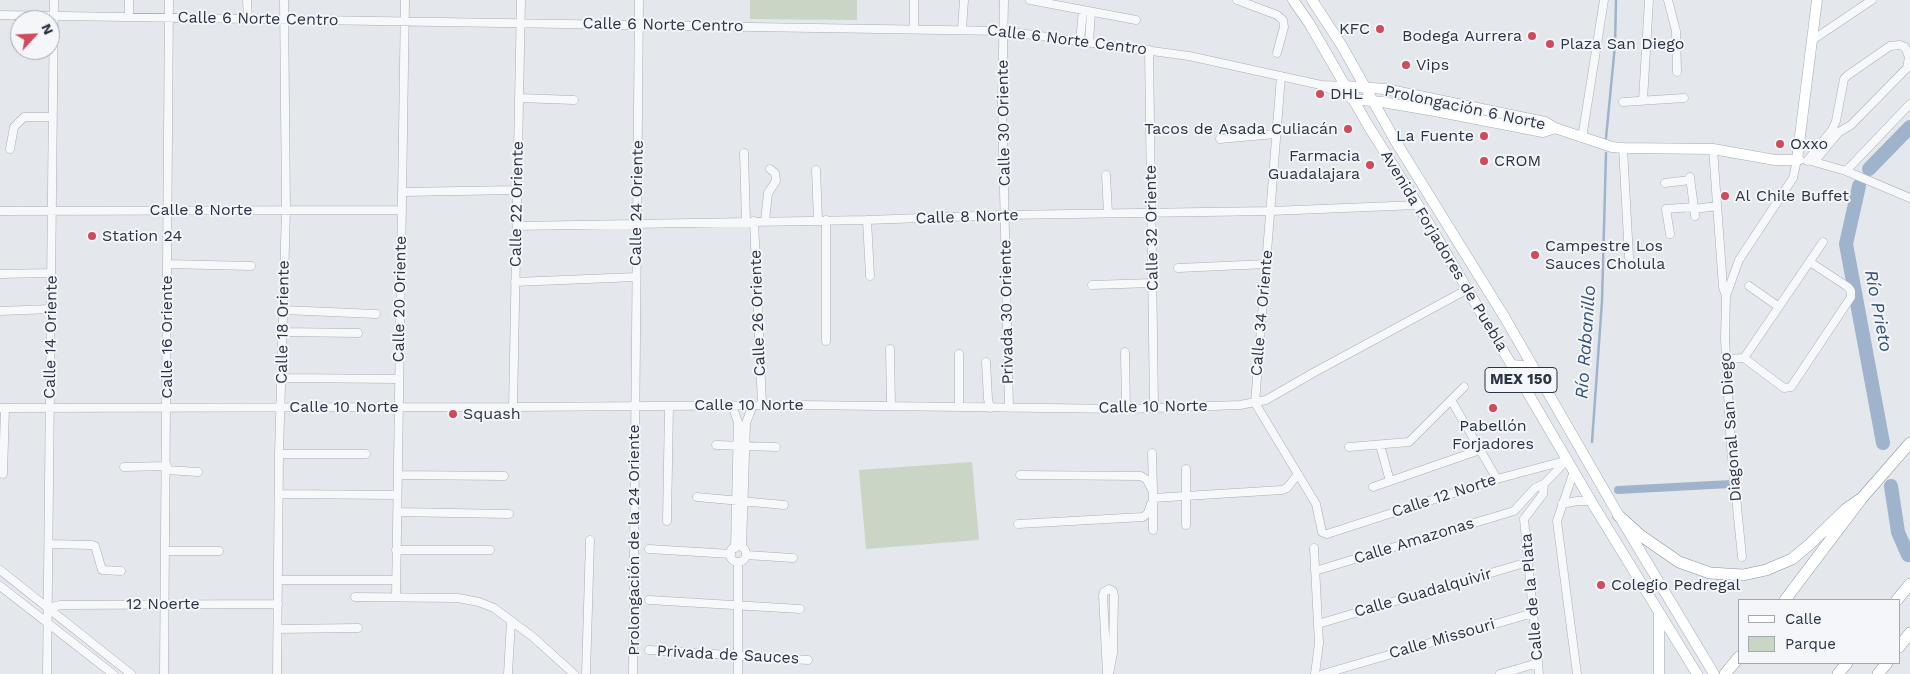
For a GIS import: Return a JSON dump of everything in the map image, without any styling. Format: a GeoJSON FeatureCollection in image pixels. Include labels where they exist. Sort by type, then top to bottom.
{"type":"FeatureCollection","features":[{"type":"Feature","properties":{"kind":"highway"},"geometry":{"type":"LineString","coordinates":[[1786,599],[1862,498],[1910,443]]}},
{"type":"Feature","properties":{"kind":"highway"},"geometry":{"type":"LineString","coordinates":[[1618,515],[1640,535],[1679,562],[1710,573],[1743,575],[1766,570],[1792,559],[1846,509],[1862,498]]}},
{"type":"Feature","properties":{"kind":"highway"},"geometry":{"type":"LineString","coordinates":[[1898,599],[1910,584]]}},
{"type":"Feature","properties":{"kind":"highway"},"geometry":{"type":"LineString","coordinates":[[1659,616],[1659,674]]}},
{"type":"Feature","properties":{"kind":"highway"},"geometry":{"type":"LineString","coordinates":[[1900,646],[1910,633]]}},
{"type":"Feature","properties":{"kind":"highway"},"geometry":{"type":"LineString","coordinates":[[1727,671],[1738,658]]}},
{"type":"Feature","properties":{"kind":"highway"},"geometry":{"type":"LineString","coordinates":[[1838,674],[1846,664]]}},
{"type":"Feature","properties":{"kind":"main road","name":"MEX 150"},"geometry":{"type":"LineString","coordinates":[[1292,0],[1309,24],[1345,86]]}},
{"type":"Feature","properties":{"kind":"main road","name":"MEX 150"},"geometry":{"type":"LineString","coordinates":[[1312,0],[1334,32],[1373,102]]}},
{"type":"Feature","properties":{"kind":"main road"},"geometry":{"type":"LineString","coordinates":[[1802,160],[1811,41],[1818,0]]}},
{"type":"Feature","properties":{"kind":"main road","name":"Prolongación 6 Norte"},"geometry":{"type":"LineString","coordinates":[[1345,86],[1421,96],[1545,122],[1555,128],[1582,138],[1623,148],[1713,149],[1775,160],[1802,160]]}},
{"type":"Feature","properties":{"kind":"main road","name":"Avenida Forjadores de Puebla"},"geometry":{"type":"LineString","coordinates":[[1345,86],[1468,289],[1659,616],[1697,674]]}},
{"type":"Feature","properties":{"kind":"main road","name":"Prolongación 6 Norte"},"geometry":{"type":"LineString","coordinates":[[1352,99],[1435,111],[1543,132],[1555,128]]}},
{"type":"Feature","properties":{"kind":"main road","name":"Avenida Forjadores de Puebla"},"geometry":{"type":"LineString","coordinates":[[1373,102],[1539,374],[1618,515],[1714,674]]}},
{"type":"Feature","properties":{"kind":"main road"},"geometry":{"type":"LineString","coordinates":[[1512,365],[1522,366],[1539,374]]}},
{"type":"Feature","properties":{"kind":"street"},"geometry":{"type":"LineString","coordinates":[[129,0],[129,17]]}},
{"type":"Feature","properties":{"kind":"street","name":"Calle 16 Oriente"},"geometry":{"type":"LineString","coordinates":[[164,674],[169,0]]}},
{"type":"Feature","properties":{"kind":"street"},"geometry":{"type":"LineString","coordinates":[[247,0],[248,19]]}},
{"type":"Feature","properties":{"kind":"street","name":"Calle 18 Oriente"},"geometry":{"type":"LineString","coordinates":[[277,674],[279,454],[286,210],[284,0]]}},
{"type":"Feature","properties":{"kind":"street","name":"Calle 20 Oriente"},"geometry":{"type":"LineString","coordinates":[[396,597],[405,0]]}},
{"type":"Feature","properties":{"kind":"street","name":"Calle 22 Oriente"},"geometry":{"type":"LineString","coordinates":[[513,408],[521,0]]}},
{"type":"Feature","properties":{"kind":"street","name":"Calle 24 Oriente"},"geometry":{"type":"LineString","coordinates":[[634,406],[639,0]]}},
{"type":"Feature","properties":{"kind":"street"},"geometry":{"type":"LineString","coordinates":[[914,0],[914,29]]}},
{"type":"Feature","properties":{"kind":"street"},"geometry":{"type":"LineString","coordinates":[[962,29],[964,0]]}},
{"type":"Feature","properties":{"kind":"street"},"geometry":{"type":"LineString","coordinates":[[1003,31],[1004,0]]}},
{"type":"Feature","properties":{"kind":"street"},"geometry":{"type":"LineString","coordinates":[[1030,0],[1136,20]]}},
{"type":"Feature","properties":{"kind":"street"},"geometry":{"type":"LineString","coordinates":[[1237,0],[1277,15],[1283,20],[1284,27],[1277,53]]}},
{"type":"Feature","properties":{"kind":"street"},"geometry":{"type":"LineString","coordinates":[[1582,138],[1604,0]]}},
{"type":"Feature","properties":{"kind":"street"},"geometry":{"type":"LineString","coordinates":[[1643,100],[1650,0]]}},
{"type":"Feature","properties":{"kind":"street"},"geometry":{"type":"LineString","coordinates":[[1668,0],[1676,31],[1677,72]]}},
{"type":"Feature","properties":{"kind":"street"},"geometry":{"type":"LineString","coordinates":[[1811,41],[1872,0]]}},
{"type":"Feature","properties":{"kind":"street"},"geometry":{"type":"LineString","coordinates":[[1084,42],[1087,11]]}},
{"type":"Feature","properties":{"kind":"street","name":"Calle 6 Norte Centro"},"geometry":{"type":"LineString","coordinates":[[60,16],[1003,31],[1189,56],[1321,85],[1345,86]]}},
{"type":"Feature","properties":{"kind":"street","name":"Calle 30 Oriente"},"geometry":{"type":"LineString","coordinates":[[1003,31],[1002,103],[1005,215]]}},
{"type":"Feature","properties":{"kind":"street"},"geometry":{"type":"LineString","coordinates":[[1802,160],[1832,130],[1836,121],[1844,79],[1890,46],[1900,45],[1905,48],[1909,57],[1907,68],[1851,125],[1839,132],[1815,161]]}},
{"type":"Feature","properties":{"kind":"street","name":"Calle 32 Oriente"},"geometry":{"type":"LineString","coordinates":[[1149,50],[1154,408]]}},
{"type":"Feature","properties":{"kind":"street","name":"Calle 14 Oriente"},"geometry":{"type":"LineString","coordinates":[[47,674],[54,60]]}},
{"type":"Feature","properties":{"kind":"street","name":"Calle 34 Oriente"},"geometry":{"type":"LineString","coordinates":[[1255,403],[1281,76]]}},
{"type":"Feature","properties":{"kind":"street","name":"Calle 6 Norte Centro"},"geometry":{"type":"LineString","coordinates":[[1321,85],[1352,99]]}},
{"type":"Feature","properties":{"kind":"street"},"geometry":{"type":"LineString","coordinates":[[520,98],[574,100]]}},
{"type":"Feature","properties":{"kind":"street"},"geometry":{"type":"LineString","coordinates":[[1623,102],[1684,98]]}},
{"type":"Feature","properties":{"kind":"street"},"geometry":{"type":"LineString","coordinates":[[1846,171],[1910,104]]}},
{"type":"Feature","properties":{"kind":"street"},"geometry":{"type":"LineString","coordinates":[[10,149],[14,127],[24,117],[53,117]]}},
{"type":"Feature","properties":{"kind":"street"},"geometry":{"type":"LineString","coordinates":[[1220,139],[1275,134]]}},
{"type":"Feature","properties":{"kind":"street"},"geometry":{"type":"LineString","coordinates":[[1623,148],[1629,257]]}},
{"type":"Feature","properties":{"kind":"street","name":"Diagonal San Diego"},"geometry":{"type":"LineString","coordinates":[[1713,149],[1723,287],[1726,296],[1725,339],[1731,447],[1742,557]]}},
{"type":"Feature","properties":{"kind":"street","name":"Calle 26 Oriente"},"geometry":{"type":"LineString","coordinates":[[744,153],[762,405]]}},
{"type":"Feature","properties":{"kind":"street"},"geometry":{"type":"LineString","coordinates":[[1802,160],[1815,161],[1846,171],[1910,198]]}},
{"type":"Feature","properties":{"kind":"street","name":"Diagonal San Diego"},"geometry":{"type":"LineString","coordinates":[[1726,296],[1740,260],[1793,178],[1802,160]]}},
{"type":"Feature","properties":{"kind":"street"},"geometry":{"type":"LineString","coordinates":[[765,221],[768,193],[776,181],[775,173],[770,169]]}},
{"type":"Feature","properties":{"kind":"street"},"geometry":{"type":"LineString","coordinates":[[816,170],[822,220],[826,341]]}},
{"type":"Feature","properties":{"kind":"street"},"geometry":{"type":"LineString","coordinates":[[1106,175],[1108,214]]}},
{"type":"Feature","properties":{"kind":"street"},"geometry":{"type":"LineString","coordinates":[[1665,183],[1690,179],[1695,211]]}},
{"type":"Feature","properties":{"kind":"street"},"geometry":{"type":"LineString","coordinates":[[402,192],[517,190]]}},
{"type":"Feature","properties":{"kind":"street","name":"Calle 8 Norte"},"geometry":{"type":"LineString","coordinates":[[517,226],[868,220],[1005,215],[1151,214],[1418,205]]}},
{"type":"Feature","properties":{"kind":"street"},"geometry":{"type":"LineString","coordinates":[[1670,234],[1666,209],[1695,211],[1716,206]]}},
{"type":"Feature","properties":{"kind":"street","name":"Calle 8 Norte"},"geometry":{"type":"LineString","coordinates":[[0,211],[402,210]]}},
{"type":"Feature","properties":{"kind":"street","name":"Privada 30 Oriente"},"geometry":{"type":"LineString","coordinates":[[1005,215],[1009,408]]}},
{"type":"Feature","properties":{"kind":"street"},"geometry":{"type":"LineString","coordinates":[[868,220],[870,276]]}},
{"type":"Feature","properties":{"kind":"street"},"geometry":{"type":"LineString","coordinates":[[1744,358],[1823,242]]}},
{"type":"Feature","properties":{"kind":"street"},"geometry":{"type":"LineString","coordinates":[[1727,359],[1744,358],[1784,388],[1791,387],[1851,297],[1852,291],[1810,262]]}},
{"type":"Feature","properties":{"kind":"street"},"geometry":{"type":"LineString","coordinates":[[167,264],[251,266]]}},
{"type":"Feature","properties":{"kind":"street"},"geometry":{"type":"LineString","coordinates":[[1178,268],[1266,264]]}},
{"type":"Feature","properties":{"kind":"street"},"geometry":{"type":"LineString","coordinates":[[0,274],[51,273]]}},
{"type":"Feature","properties":{"kind":"street"},"geometry":{"type":"LineString","coordinates":[[515,282],[636,277]]}},
{"type":"Feature","properties":{"kind":"street"},"geometry":{"type":"LineString","coordinates":[[1092,285],[1152,283]]}},
{"type":"Feature","properties":{"kind":"street"},"geometry":{"type":"LineString","coordinates":[[1749,286],[1779,307]]}},
{"type":"Feature","properties":{"kind":"street","name":"Calle 10 Norte"},"geometry":{"type":"LineString","coordinates":[[3,408],[513,408],[762,405],[1126,409],[1240,405],[1266,400],[1313,372],[1468,289]]}},
{"type":"Feature","properties":{"kind":"street"},"geometry":{"type":"LineString","coordinates":[[0,311],[51,309]]}},
{"type":"Feature","properties":{"kind":"street"},"geometry":{"type":"LineString","coordinates":[[283,310],[376,314]]}},
{"type":"Feature","properties":{"kind":"street"},"geometry":{"type":"LineString","coordinates":[[282,332],[358,333]]}},
{"type":"Feature","properties":{"kind":"street"},"geometry":{"type":"LineString","coordinates":[[890,349],[891,406]]}},
{"type":"Feature","properties":{"kind":"street"},"geometry":{"type":"LineString","coordinates":[[1125,352],[1126,409]]}},
{"type":"Feature","properties":{"kind":"street"},"geometry":{"type":"LineString","coordinates":[[959,354],[959,407]]}},
{"type":"Feature","properties":{"kind":"street"},"geometry":{"type":"LineString","coordinates":[[986,362],[990,408]]}},
{"type":"Feature","properties":{"kind":"street"},"geometry":{"type":"LineString","coordinates":[[281,378],[399,379]]}},
{"type":"Feature","properties":{"kind":"street"},"geometry":{"type":"LineString","coordinates":[[1349,447],[1409,442],[1464,388]]}},
{"type":"Feature","properties":{"kind":"street"},"geometry":{"type":"LineString","coordinates":[[1452,400],[1497,479]]}},
{"type":"Feature","properties":{"kind":"street"},"geometry":{"type":"LineString","coordinates":[[1153,495],[1186,496],[1282,490],[1287,488],[1298,474],[1255,403]]}},
{"type":"Feature","properties":{"kind":"street"},"geometry":{"type":"LineString","coordinates":[[741,446],[752,405]]}},
{"type":"Feature","properties":{"kind":"street","name":"Prolongación de la 24 Oriente"},"geometry":{"type":"LineString","coordinates":[[633,674],[634,406]]}},
{"type":"Feature","properties":{"kind":"street"},"geometry":{"type":"LineString","coordinates":[[667,521],[669,406]]}},
{"type":"Feature","properties":{"kind":"street"},"geometry":{"type":"LineString","coordinates":[[732,406],[738,422],[741,446],[738,551],[742,561],[738,562],[738,674]]}},
{"type":"Feature","properties":{"kind":"street"},"geometry":{"type":"LineString","coordinates":[[3,408],[3,474]]}},
{"type":"Feature","properties":{"kind":"street"},"geometry":{"type":"LineString","coordinates":[[1380,444],[1390,481]]}},
{"type":"Feature","properties":{"kind":"street"},"geometry":{"type":"LineString","coordinates":[[716,445],[776,447]]}},
{"type":"Feature","properties":{"kind":"street"},"geometry":{"type":"LineString","coordinates":[[1373,487],[1480,450]]}},
{"type":"Feature","properties":{"kind":"street"},"geometry":{"type":"LineString","coordinates":[[1152,453],[1153,530]]}},
{"type":"Feature","properties":{"kind":"street"},"geometry":{"type":"LineString","coordinates":[[279,454],[366,454]]}},
{"type":"Feature","properties":{"kind":"street"},"geometry":{"type":"LineString","coordinates":[[1544,484],[1543,494],[1524,520],[1514,511],[1535,488],[1544,484],[1568,460]]}},
{"type":"Feature","properties":{"kind":"street","name":"Calle 12 Norte"},"geometry":{"type":"LineString","coordinates":[[1298,474],[1316,504],[1322,532],[1327,534],[1497,479],[1568,460]]}},
{"type":"Feature","properties":{"kind":"street"},"geometry":{"type":"LineString","coordinates":[[124,467],[167,468],[180,475],[198,472]]}},
{"type":"Feature","properties":{"kind":"street"},"geometry":{"type":"LineString","coordinates":[[1186,469],[1186,524]]}},
{"type":"Feature","properties":{"kind":"street"},"geometry":{"type":"LineString","coordinates":[[1574,471],[1557,521],[1577,674]]}},
{"type":"Feature","properties":{"kind":"street"},"geometry":{"type":"LineString","coordinates":[[398,475],[504,476]]}},
{"type":"Feature","properties":{"kind":"street"},"geometry":{"type":"LineString","coordinates":[[1018,524],[1143,517],[1148,513],[1153,495],[1147,480],[1141,476],[1020,475]]}},
{"type":"Feature","properties":{"kind":"street"},"geometry":{"type":"LineString","coordinates":[[279,494],[397,495]]}},
{"type":"Feature","properties":{"kind":"street"},"geometry":{"type":"LineString","coordinates":[[697,497],[784,505]]}},
{"type":"Feature","properties":{"kind":"street"},"geometry":{"type":"LineString","coordinates":[[1562,504],[1591,501]]}},
{"type":"Feature","properties":{"kind":"street","name":"Calle Amazonas"},"geometry":{"type":"LineString","coordinates":[[1315,571],[1514,511]]}},
{"type":"Feature","properties":{"kind":"street"},"geometry":{"type":"LineString","coordinates":[[397,512],[509,514]]}},
{"type":"Feature","properties":{"kind":"street","name":"Calle de la Plata"},"geometry":{"type":"LineString","coordinates":[[1524,520],[1539,674]]}},
{"type":"Feature","properties":{"kind":"street"},"geometry":{"type":"LineString","coordinates":[[586,674],[590,540]]}},
{"type":"Feature","properties":{"kind":"street"},"geometry":{"type":"LineString","coordinates":[[49,544],[95,546],[102,570],[121,571]]}},
{"type":"Feature","properties":{"kind":"street"},"geometry":{"type":"LineString","coordinates":[[649,548],[738,551],[793,558]]}},
{"type":"Feature","properties":{"kind":"street"},"geometry":{"type":"LineString","coordinates":[[1314,548],[1319,643],[1315,674]]}},
{"type":"Feature","properties":{"kind":"street"},"geometry":{"type":"LineString","coordinates":[[396,550],[490,550]]}},
{"type":"Feature","properties":{"kind":"street"},"geometry":{"type":"LineString","coordinates":[[166,551],[219,551]]}},
{"type":"Feature","properties":{"kind":"street","name":"Calle Guadalquivir"},"geometry":{"type":"LineString","coordinates":[[1318,624],[1528,562]]}},
{"type":"Feature","properties":{"kind":"street"},"geometry":{"type":"LineString","coordinates":[[0,570],[131,674]]}},
{"type":"Feature","properties":{"kind":"street"},"geometry":{"type":"LineString","coordinates":[[278,580],[396,580]]}},
{"type":"Feature","properties":{"kind":"street"},"geometry":{"type":"LineString","coordinates":[[0,586],[113,674]]}},
{"type":"Feature","properties":{"kind":"street"},"geometry":{"type":"LineString","coordinates":[[1109,589],[1113,591],[1114,596],[1113,653],[1108,674],[1103,596],[1104,592],[1109,589]]}},
{"type":"Feature","properties":{"kind":"street"},"geometry":{"type":"LineString","coordinates":[[355,597],[458,598],[494,608],[533,637],[574,674]]}},
{"type":"Feature","properties":{"kind":"street"},"geometry":{"type":"LineString","coordinates":[[649,600],[800,609]]}},
{"type":"Feature","properties":{"kind":"street","name":"12 Noerte"},"geometry":{"type":"LineString","coordinates":[[48,608],[60,605],[278,604]]}},
{"type":"Feature","properties":{"kind":"street","name":"Calle Missouri"},"geometry":{"type":"LineString","coordinates":[[1323,674],[1533,613]]}},
{"type":"Feature","properties":{"kind":"street"},"geometry":{"type":"LineString","coordinates":[[508,674],[511,621]]}},
{"type":"Feature","properties":{"kind":"street"},"geometry":{"type":"LineString","coordinates":[[278,629],[358,628]]}},
{"type":"Feature","properties":{"kind":"street","name":"Privada de Sauces"},"geometry":{"type":"LineString","coordinates":[[649,650],[808,660]]}},
{"type":"Feature","properties":{"kind":"street"},"geometry":{"type":"LineString","coordinates":[[1500,674],[1538,663]]}},
{"type":"Feature","properties":{"kind":"green space"},"geometry":{"type":"Polygon","coordinates":[[[750,0],[857,0],[857,20],[750,19],[750,0]]]}},
{"type":"Feature","properties":{"kind":"green space"},"geometry":{"type":"Polygon","coordinates":[[[972,462],[979,540],[866,549],[859,470],[972,462]]]}},
{"type":"Feature","properties":{"kind":"waterway","name":"Río Rabanillo"},"geometry":{"type":"LineString","coordinates":[[1606,138],[1615,45],[1616,0]]}},
{"type":"Feature","properties":{"kind":"waterway","name":"Río Prieto"},"geometry":{"type":"LineString","coordinates":[[1869,169],[1910,127]]}},
{"type":"Feature","properties":{"kind":"waterway","name":"Río Rabanillo"},"geometry":{"type":"LineString","coordinates":[[1592,442],[1602,301],[1606,153]]}},
{"type":"Feature","properties":{"kind":"waterway","name":"Río Prieto"},"geometry":{"type":"LineString","coordinates":[[1859,186],[1846,244],[1883,443]]}},
{"type":"Feature","properties":{"kind":"waterway"},"geometry":{"type":"LineString","coordinates":[[1618,490],[1731,484]]}},
{"type":"Feature","properties":{"kind":"waterway","name":"Río Prieto"},"geometry":{"type":"LineString","coordinates":[[1891,486],[1898,532],[1908,555]]}},
{"type":"Feature","properties":{"kind":"place","name":"KFC"},"geometry":{"type":"Point","coordinates":[1380,29]}},
{"type":"Feature","properties":{"kind":"place","name":"Bodega Aurrera"},"geometry":{"type":"Point","coordinates":[1532,36]}},
{"type":"Feature","properties":{"kind":"place","name":"Plaza San Diego"},"geometry":{"type":"Point","coordinates":[1550,44]}},
{"type":"Feature","properties":{"kind":"place","name":"Vips"},"geometry":{"type":"Point","coordinates":[1406,65]}},
{"type":"Feature","properties":{"kind":"place","name":"DHL"},"geometry":{"type":"Point","coordinates":[1320,94]}},
{"type":"Feature","properties":{"kind":"place","name":"Tacos de Asada Culiacán"},"geometry":{"type":"Point","coordinates":[1348,129]}},
{"type":"Feature","properties":{"kind":"place","name":"La Fuente"},"geometry":{"type":"Point","coordinates":[1484,136]}},
{"type":"Feature","properties":{"kind":"place","name":"Oxxo"},"geometry":{"type":"Point","coordinates":[1780,144]}},
{"type":"Feature","properties":{"kind":"place","name":"CROM"},"geometry":{"type":"Point","coordinates":[1484,161]}},
{"type":"Feature","properties":{"kind":"place","name":"Farmacia Guadalajara"},"geometry":{"type":"Point","coordinates":[1370,165]}},
{"type":"Feature","properties":{"kind":"place","name":"Al Chile Buffet"},"geometry":{"type":"Point","coordinates":[1725,196]}},
{"type":"Feature","properties":{"kind":"place","name":"Station 24"},"geometry":{"type":"Point","coordinates":[92,236]}},
{"type":"Feature","properties":{"kind":"place","name":"Campestre Los Sauces Cholula"},"geometry":{"type":"Point","coordinates":[1535,255]}},
{"type":"Feature","properties":{"kind":"place","name":"Pabellón Forjadores"},"geometry":{"type":"Point","coordinates":[1493,408]}},
{"type":"Feature","properties":{"kind":"place","name":"Squash"},"geometry":{"type":"Point","coordinates":[453,414]}},
{"type":"Feature","properties":{"kind":"place","name":"Colegio Pedregal"},"geometry":{"type":"Point","coordinates":[1601,585]}}]}
